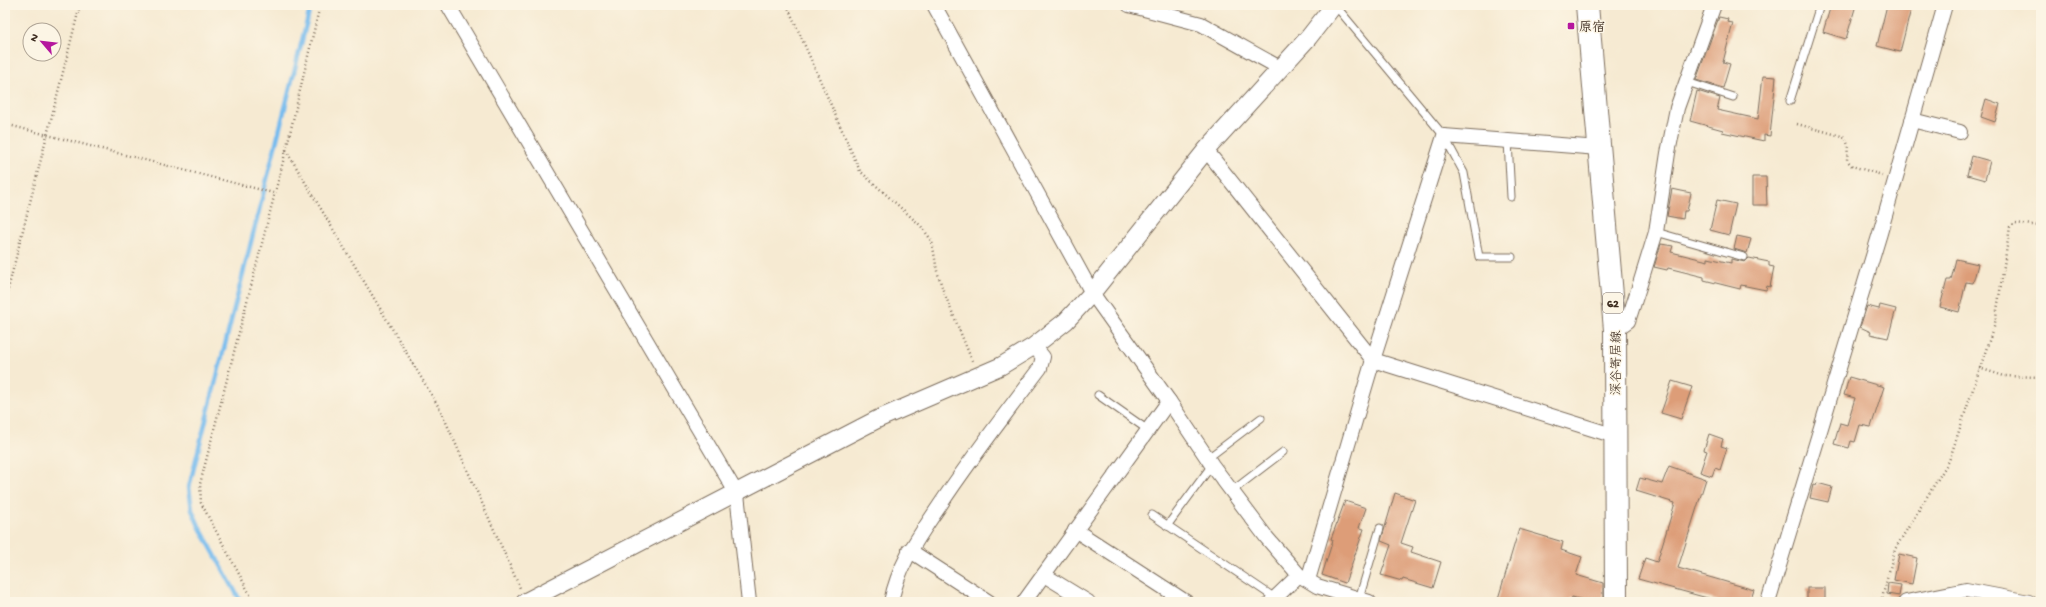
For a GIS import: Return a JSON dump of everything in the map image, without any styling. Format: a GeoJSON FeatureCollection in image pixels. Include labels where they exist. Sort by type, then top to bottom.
{"type":"FeatureCollection","features":[{"type":"Feature","properties":{"kind":"main road","name":"深谷寄居線"},"geometry":{"type":"LineString","coordinates":[[1586,5],[1615,330],[1618,601]]}},
{"type":"Feature","properties":{"kind":"street"},"geometry":{"type":"LineString","coordinates":[[448,5],[737,494],[749,602]]}},
{"type":"Feature","properties":{"kind":"street"},"geometry":{"type":"LineString","coordinates":[[934,5],[1092,293],[1210,461],[1267,538],[1304,577],[1334,596],[1364,600]]}},
{"type":"Feature","properties":{"kind":"street"},"geometry":{"type":"LineString","coordinates":[[1129,5],[1201,24],[1280,68]]}},
{"type":"Feature","properties":{"kind":"street"},"geometry":{"type":"LineString","coordinates":[[526,602],[737,494],[878,419],[1001,366],[1034,346],[1066,321],[1092,293],[1206,150],[1280,68],[1334,5]]}},
{"type":"Feature","properties":{"kind":"street"},"geometry":{"type":"LineString","coordinates":[[1615,330],[1628,321],[1656,232],[1668,153],[1677,108],[1714,5]]}},
{"type":"Feature","properties":{"kind":"street"},"geometry":{"type":"LineString","coordinates":[[1768,602],[1895,179],[1945,5]]}},
{"type":"Feature","properties":{"kind":"street"},"geometry":{"type":"LineString","coordinates":[[1912,120],[1960,132]]}},
{"type":"Feature","properties":{"kind":"street"},"geometry":{"type":"LineString","coordinates":[[1273,600],[1304,577],[1444,136],[1599,148]]}},
{"type":"Feature","properties":{"kind":"street"},"geometry":{"type":"LineString","coordinates":[[1206,150],[1373,360],[1615,436]]}},
{"type":"Feature","properties":{"kind":"street"},"geometry":{"type":"LineString","coordinates":[[891,602],[895,581],[910,550],[966,466],[1040,368],[1043,357],[1034,346]]}},
{"type":"Feature","properties":{"kind":"street"},"geometry":{"type":"LineString","coordinates":[[1024,602],[1169,401]]}},
{"type":"Feature","properties":{"kind":"street"},"geometry":{"type":"LineString","coordinates":[[1076,530],[1186,602]]}},
{"type":"Feature","properties":{"kind":"street"},"geometry":{"type":"LineString","coordinates":[[910,550],[989,602]]}},
{"type":"Feature","properties":{"kind":"street"},"geometry":{"type":"LineString","coordinates":[[1044,574],[1088,602]]}},
{"type":"Feature","properties":{"kind":"street"},"geometry":{"type":"LineString","coordinates":[[1906,602],[1931,599],[1966,590],[1999,599],[2029,602]]}},
{"type":"Feature","properties":{"kind":"lane"},"geometry":{"type":"LineString","coordinates":[[1334,5],[1444,136],[1464,173],[1479,257],[1512,257]]}},
{"type":"Feature","properties":{"kind":"lane"},"geometry":{"type":"LineString","coordinates":[[1790,101],[1820,5]]}},
{"type":"Feature","properties":{"kind":"lane"},"geometry":{"type":"LineString","coordinates":[[1686,82],[1733,97]]}},
{"type":"Feature","properties":{"kind":"lane"},"geometry":{"type":"LineString","coordinates":[[1508,141],[1511,197]]}},
{"type":"Feature","properties":{"kind":"lane"},"geometry":{"type":"LineString","coordinates":[[1656,232],[1744,257]]}},
{"type":"Feature","properties":{"kind":"lane"},"geometry":{"type":"LineString","coordinates":[[1098,395],[1148,430]]}},
{"type":"Feature","properties":{"kind":"lane"},"geometry":{"type":"LineString","coordinates":[[1167,526],[1210,461],[1261,418]]}},
{"type":"Feature","properties":{"kind":"lane"},"geometry":{"type":"LineString","coordinates":[[1232,491],[1283,452]]}},
{"type":"Feature","properties":{"kind":"lane"},"geometry":{"type":"LineString","coordinates":[[1152,515],[1273,600]]}},
{"type":"Feature","properties":{"kind":"lane"},"geometry":{"type":"LineString","coordinates":[[1364,600],[1380,528]]}},
{"type":"Feature","properties":{"kind":"path"},"geometry":{"type":"LineString","coordinates":[[5,301],[80,5]]}},
{"type":"Feature","properties":{"kind":"path"},"geometry":{"type":"LineString","coordinates":[[254,602],[201,503],[200,484],[273,193],[286,150],[320,5]]}},
{"type":"Feature","properties":{"kind":"path"},"geometry":{"type":"LineString","coordinates":[[787,5],[860,171],[921,226],[932,242],[937,271],[943,290],[978,376]]}},
{"type":"Feature","properties":{"kind":"path"},"geometry":{"type":"LineString","coordinates":[[5,124],[273,193]]}},
{"type":"Feature","properties":{"kind":"path"},"geometry":{"type":"LineString","coordinates":[[1797,124],[1845,137],[1848,145],[1847,160],[1852,166],[1895,179]]}},
{"type":"Feature","properties":{"kind":"path"},"geometry":{"type":"LineString","coordinates":[[286,150],[441,411],[526,602]]}},
{"type":"Feature","properties":{"kind":"path"},"geometry":{"type":"LineString","coordinates":[[1881,602],[1895,549],[1950,461],[1979,368],[1996,323],[2010,227],[2015,223],[2041,226]]}},
{"type":"Feature","properties":{"kind":"path"},"geometry":{"type":"LineString","coordinates":[[1979,368],[2004,376],[2041,377]]}},
{"type":"Feature","properties":{"kind":"building"},"geometry":{"type":"Polygon","coordinates":[[[1831,5],[1856,5],[1846,39],[1823,32],[1831,5]]]}},
{"type":"Feature","properties":{"kind":"building"},"geometry":{"type":"Polygon","coordinates":[[[1887,5],[1912,5],[1900,52],[1877,46],[1887,5]]]}},
{"type":"Feature","properties":{"kind":"building"},"geometry":{"type":"Polygon","coordinates":[[[1719,17],[1728,19],[1727,22],[1733,23],[1723,62],[1730,64],[1723,88],[1696,80],[1719,17]]]}},
{"type":"Feature","properties":{"kind":"building"},"geometry":{"type":"Polygon","coordinates":[[[1763,76],[1776,77],[1770,136],[1764,135],[1764,141],[1722,132],[1723,130],[1690,121],[1697,91],[1720,98],[1717,110],[1758,119],[1763,76]]]}},
{"type":"Feature","properties":{"kind":"building"},"geometry":{"type":"Polygon","coordinates":[[[1986,99],[2000,104],[1995,122],[1981,117],[1986,99]]]}},
{"type":"Feature","properties":{"kind":"building"},"geometry":{"type":"Polygon","coordinates":[[[1972,156],[1990,161],[1985,180],[1967,175],[1972,156]]]}},
{"type":"Feature","properties":{"kind":"building"},"geometry":{"type":"Polygon","coordinates":[[[1752,177],[1766,177],[1767,205],[1752,205],[1752,177]]]}},
{"type":"Feature","properties":{"kind":"building"},"geometry":{"type":"Polygon","coordinates":[[[1672,189],[1691,193],[1687,211],[1684,211],[1683,219],[1667,216],[1672,189]]]}},
{"type":"Feature","properties":{"kind":"building"},"geometry":{"type":"Polygon","coordinates":[[[1717,200],[1736,204],[1729,235],[1710,230],[1717,200]]]}},
{"type":"Feature","properties":{"kind":"building"},"geometry":{"type":"Polygon","coordinates":[[[1737,236],[1751,239],[1747,253],[1734,249],[1737,236]]]}},
{"type":"Feature","properties":{"kind":"building"},"geometry":{"type":"Polygon","coordinates":[[[1661,244],[1673,246],[1671,252],[1708,261],[1708,258],[1731,263],[1731,259],[1745,262],[1749,258],[1769,262],[1769,266],[1774,267],[1770,287],[1767,286],[1766,290],[1741,285],[1740,289],[1704,280],[1704,277],[1668,268],[1667,270],[1654,267],[1661,244]]]}},
{"type":"Feature","properties":{"kind":"building"},"geometry":{"type":"Polygon","coordinates":[[[1956,259],[1978,264],[1973,283],[1966,282],[1959,312],[1940,307],[1947,280],[1951,280],[1956,259]]]}},
{"type":"Feature","properties":{"kind":"building"},"geometry":{"type":"Polygon","coordinates":[[[1880,305],[1896,309],[1888,338],[1870,334],[1871,332],[1860,327],[1867,306],[1879,309],[1880,305]]]}},
{"type":"Feature","properties":{"kind":"building"},"geometry":{"type":"Polygon","coordinates":[[[1849,377],[1884,387],[1871,427],[1860,425],[1855,442],[1851,441],[1849,448],[1834,444],[1840,423],[1847,425],[1855,398],[1844,395],[1849,377]]]}},
{"type":"Feature","properties":{"kind":"building"},"geometry":{"type":"Polygon","coordinates":[[[1672,381],[1692,387],[1681,419],[1661,413],[1672,381]]]}},
{"type":"Feature","properties":{"kind":"building"},"geometry":{"type":"Polygon","coordinates":[[[1709,434],[1723,439],[1721,446],[1727,448],[1720,470],[1715,468],[1712,476],[1700,472],[1707,451],[1704,450],[1709,434]]]}},
{"type":"Feature","properties":{"kind":"building"},"geometry":{"type":"Polygon","coordinates":[[[1669,466],[1706,479],[1678,568],[1754,590],[1750,602],[1722,602],[1638,579],[1645,558],[1657,562],[1675,503],[1636,491],[1640,478],[1662,484],[1669,466]]]}},
{"type":"Feature","properties":{"kind":"building"},"geometry":{"type":"Polygon","coordinates":[[[1817,483],[1832,487],[1828,502],[1810,498],[1813,485],[1816,486],[1817,483]]]}},
{"type":"Feature","properties":{"kind":"building"},"geometry":{"type":"Polygon","coordinates":[[[1395,493],[1415,500],[1401,543],[1413,547],[1411,552],[1441,562],[1433,588],[1403,579],[1402,581],[1381,575],[1391,545],[1381,541],[1395,493]]]}},
{"type":"Feature","properties":{"kind":"building"},"geometry":{"type":"Polygon","coordinates":[[[1345,501],[1366,508],[1359,528],[1364,529],[1345,583],[1322,575],[1333,540],[1331,539],[1345,501]]]}},
{"type":"Feature","properties":{"kind":"building"},"geometry":{"type":"Polygon","coordinates":[[[1519,529],[1563,542],[1561,550],[1582,557],[1576,575],[1603,583],[1603,602],[1590,602],[1572,597],[1571,602],[1497,602],[1519,529]]]}},
{"type":"Feature","properties":{"kind":"building"},"geometry":{"type":"Polygon","coordinates":[[[1899,554],[1917,558],[1912,584],[1894,580],[1899,554]]]}},
{"type":"Feature","properties":{"kind":"building"},"geometry":{"type":"Polygon","coordinates":[[[1888,583],[1901,585],[1899,596],[1887,594],[1888,583]]]}},
{"type":"Feature","properties":{"kind":"building"},"geometry":{"type":"Polygon","coordinates":[[[1807,588],[1825,588],[1825,602],[1807,602],[1807,588]]]}},
{"type":"Feature","properties":{"kind":"waterway"},"geometry":{"type":"LineString","coordinates":[[241,602],[199,526],[192,510],[189,487],[311,5]]}},
{"type":"Feature","properties":{"kind":"place","name":"原宿"},"geometry":{"type":"Point","coordinates":[1571,26]}}]}
